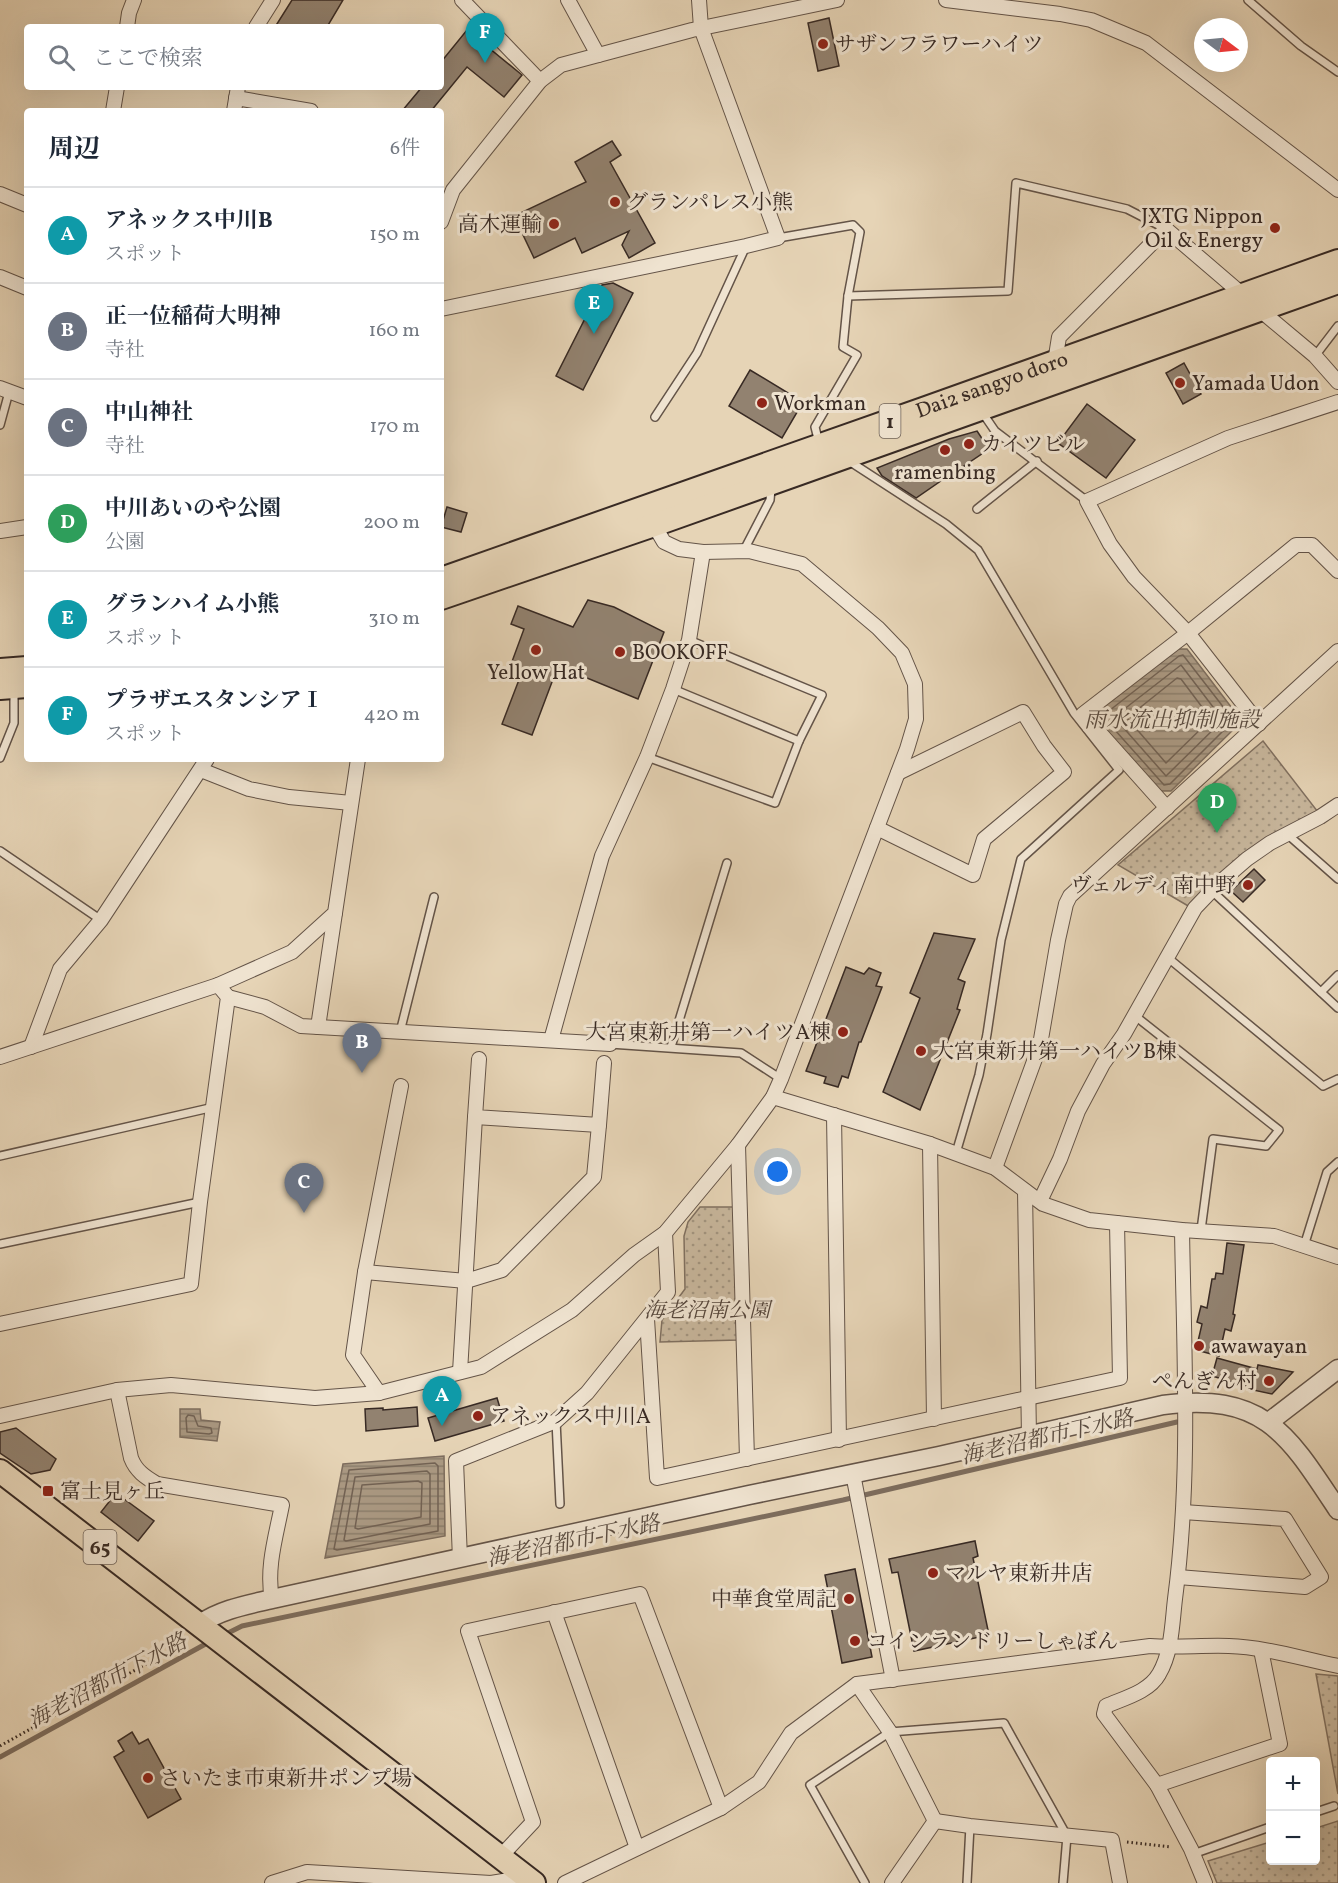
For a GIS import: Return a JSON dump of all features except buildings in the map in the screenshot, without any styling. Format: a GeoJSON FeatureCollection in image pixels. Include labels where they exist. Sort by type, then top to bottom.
{"type":"FeatureCollection","features":[{"type":"Feature","properties":{"kind":"main road","name":"Dai2 sangyo doro"},"geometry":{"type":"LineString","coordinates":[[444,597],[980,409],[1251,303],[1338,261]]}},
{"type":"Feature","properties":{"kind":"main road","name":"Dai2 sangyo doro"},"geometry":{"type":"LineString","coordinates":[[444,578],[1055,362],[1251,303],[1338,282]]}},
{"type":"Feature","properties":{"kind":"main road"},"geometry":{"type":"LineString","coordinates":[[10,683],[24,671]]}},
{"type":"Feature","properties":{"kind":"main road","name":"65"},"geometry":{"type":"LineString","coordinates":[[0,1471],[530,1880]]}},
{"type":"Feature","properties":{"kind":"street"},"geometry":{"type":"LineString","coordinates":[[127,24],[134,0]]}},
{"type":"Feature","properties":{"kind":"street"},"geometry":{"type":"LineString","coordinates":[[258,24],[273,0]]}},
{"type":"Feature","properties":{"kind":"street"},"geometry":{"type":"LineString","coordinates":[[462,0],[540,81]]}},
{"type":"Feature","properties":{"kind":"street"},"geometry":{"type":"LineString","coordinates":[[568,0],[598,55]]}},
{"type":"Feature","properties":{"kind":"street"},"geometry":{"type":"LineString","coordinates":[[444,308],[778,238],[701,28],[699,0]]}},
{"type":"Feature","properties":{"kind":"street"},"geometry":{"type":"LineString","coordinates":[[444,214],[453,190],[540,81],[561,65],[701,28],[837,0]]}},
{"type":"Feature","properties":{"kind":"street"},"geometry":{"type":"LineString","coordinates":[[946,0],[1092,20],[1146,43],[1337,186]]}},
{"type":"Feature","properties":{"kind":"street"},"geometry":{"type":"LineString","coordinates":[[114,108],[116,90]]}},
{"type":"Feature","properties":{"kind":"street"},"geometry":{"type":"LineString","coordinates":[[236,99],[292,108]]}},
{"type":"Feature","properties":{"kind":"street"},"geometry":{"type":"LineString","coordinates":[[0,194],[24,204]]}},
{"type":"Feature","properties":{"kind":"street"},"geometry":{"type":"LineString","coordinates":[[1055,362],[1059,337],[1166,229],[1315,356],[1338,382]]}},
{"type":"Feature","properties":{"kind":"street"},"geometry":{"type":"LineString","coordinates":[[0,277],[24,287]]}},
{"type":"Feature","properties":{"kind":"street"},"geometry":{"type":"LineString","coordinates":[[5,390],[24,397]]}},
{"type":"Feature","properties":{"kind":"street"},"geometry":{"type":"LineString","coordinates":[[1259,724],[1188,633],[1134,577],[1110,544],[1086,501],[1228,438],[1338,402]]}},
{"type":"Feature","properties":{"kind":"street"},"geometry":{"type":"LineString","coordinates":[[0,1416],[117,1390],[171,1385],[315,1398],[379,1393],[481,1367],[572,1310],[634,1255],[665,1233],[738,1145],[773,1097],[781,1079],[908,749],[916,719],[915,684],[902,653],[878,628],[801,564],[749,550],[703,552],[679,549],[664,542],[654,525]]}},
{"type":"Feature","properties":{"kind":"street"},"geometry":{"type":"LineString","coordinates":[[0,531],[24,527]]}},
{"type":"Feature","properties":{"kind":"street"},"geometry":{"type":"LineString","coordinates":[[1167,808],[1083,714],[1188,633],[1296,545],[1312,545],[1338,572]]}},
{"type":"Feature","properties":{"kind":"street"},"geometry":{"type":"LineString","coordinates":[[551,1040],[602,856],[647,757],[689,640],[703,552]]}},
{"type":"Feature","properties":{"kind":"street"},"geometry":{"type":"LineString","coordinates":[[994,1168],[1040,1045],[1066,904],[1070,896],[1338,651]]}},
{"type":"Feature","properties":{"kind":"street"},"geometry":{"type":"LineString","coordinates":[[877,828],[973,875],[984,839],[1064,772],[1044,746],[1023,712],[898,773]]}},
{"type":"Feature","properties":{"kind":"street"},"geometry":{"type":"LineString","coordinates":[[318,1027],[358,762]]}},
{"type":"Feature","properties":{"kind":"street"},"geometry":{"type":"LineString","coordinates":[[31,1047],[60,969],[101,920],[204,765],[249,789],[289,797],[351,803]]}},
{"type":"Feature","properties":{"kind":"street"},"geometry":{"type":"LineString","coordinates":[[1040,1201],[1060,1160],[1083,1102],[1103,1064],[1124,1034],[1195,908],[1247,859],[1270,843],[1320,818],[1338,805]]}},
{"type":"Feature","properties":{"kind":"street"},"geometry":{"type":"LineString","coordinates":[[0,1057],[218,986],[292,952],[335,913]]}},
{"type":"Feature","properties":{"kind":"street"},"geometry":{"type":"LineString","coordinates":[[218,986],[228,997],[265,1007],[301,1026],[610,1044]]}},
{"type":"Feature","properties":{"kind":"street"},"geometry":{"type":"LineString","coordinates":[[0,1324],[191,1284],[228,997]]}},
{"type":"Feature","properties":{"kind":"street"},"geometry":{"type":"LineString","coordinates":[[460,1372],[479,1059]]}},
{"type":"Feature","properties":{"kind":"street"},"geometry":{"type":"LineString","coordinates":[[364,1272],[466,1281],[502,1270],[594,1177],[604,1063]]}},
{"type":"Feature","properties":{"kind":"street"},"geometry":{"type":"LineString","coordinates":[[379,1393],[353,1355],[364,1272],[401,1086]]}},
{"type":"Feature","properties":{"kind":"street"},"geometry":{"type":"LineString","coordinates":[[773,1097],[956,1153],[994,1168],[1040,1201],[1089,1220],[1182,1230],[1274,1236],[1338,1257]]}},
{"type":"Feature","properties":{"kind":"street"},"geometry":{"type":"LineString","coordinates":[[834,1115],[839,1440]]}},
{"type":"Feature","properties":{"kind":"street"},"geometry":{"type":"LineString","coordinates":[[475,1118],[598,1125]]}},
{"type":"Feature","properties":{"kind":"street"},"geometry":{"type":"LineString","coordinates":[[930,1144],[934,1419]]}},
{"type":"Feature","properties":{"kind":"street"},"geometry":{"type":"LineString","coordinates":[[738,1145],[747,1459]]}},
{"type":"Feature","properties":{"kind":"street"},"geometry":{"type":"LineString","coordinates":[[1025,1191],[1029,1436]]}},
{"type":"Feature","properties":{"kind":"street"},"geometry":{"type":"LineString","coordinates":[[647,1319],[657,1478],[1120,1378],[1117,1222]]}},
{"type":"Feature","properties":{"kind":"street"},"geometry":{"type":"LineString","coordinates":[[1182,1230],[1185,1450],[1178,1577],[1169,1648],[1159,1674],[1148,1688],[1106,1706],[1104,1714],[1157,1785],[1192,1851],[1205,1883]]}},
{"type":"Feature","properties":{"kind":"street"},"geometry":{"type":"LineString","coordinates":[[460,1559],[456,1461],[556,1421],[587,1393],[668,1292],[665,1233]]}},
{"type":"Feature","properties":{"kind":"street"},"geometry":{"type":"LineString","coordinates":[[1269,1422],[1338,1369]]}},
{"type":"Feature","properties":{"kind":"street"},"geometry":{"type":"LineString","coordinates":[[117,1390],[131,1458],[135,1468],[145,1477],[157,1484],[282,1504],[269,1572],[272,1599]]}},
{"type":"Feature","properties":{"kind":"street"},"geometry":{"type":"LineString","coordinates":[[206,1629],[224,1611],[272,1599],[854,1480],[1029,1436],[1185,1403],[1199,1402],[1229,1406],[1269,1422],[1291,1443],[1308,1464],[1338,1510]]}},
{"type":"Feature","properties":{"kind":"street"},"geometry":{"type":"LineString","coordinates":[[854,1480],[893,1680]]}},
{"type":"Feature","properties":{"kind":"street"},"geometry":{"type":"LineString","coordinates":[[1178,1577],[1305,1587],[1321,1577],[1285,1519],[1183,1512]]}},
{"type":"Feature","properties":{"kind":"street"},"geometry":{"type":"LineString","coordinates":[[500,1857],[533,1822],[468,1630],[640,1594],[721,1808]]}},
{"type":"Feature","properties":{"kind":"street"},"geometry":{"type":"LineString","coordinates":[[554,1612],[637,1848]]}},
{"type":"Feature","properties":{"kind":"street"},"geometry":{"type":"LineString","coordinates":[[565,1883],[721,1808],[759,1782],[791,1734],[857,1684],[1150,1646],[1169,1648],[1230,1646],[1338,1666]]}},
{"type":"Feature","properties":{"kind":"street"},"geometry":{"type":"LineString","coordinates":[[1157,1785],[1280,1744],[1261,1650]]}},
{"type":"Feature","properties":{"kind":"street"},"geometry":{"type":"LineString","coordinates":[[857,1684],[890,1732],[936,1821]]}},
{"type":"Feature","properties":{"kind":"street"},"geometry":{"type":"LineString","coordinates":[[936,1821],[1112,1840],[1120,1883]]}},
{"type":"Feature","properties":{"kind":"street"},"geometry":{"type":"LineString","coordinates":[[892,1883],[936,1821]]}},
{"type":"Feature","properties":{"kind":"street"},"geometry":{"type":"LineString","coordinates":[[272,1883],[307,1872],[491,1883],[530,1880]]}},
{"type":"Feature","properties":{"kind":"lane"},"geometry":{"type":"LineString","coordinates":[[1248,0],[1301,46],[1338,72]]}},
{"type":"Feature","properties":{"kind":"lane"},"geometry":{"type":"LineString","coordinates":[[848,296],[1008,291],[1016,183],[1127,209],[1166,229]]}},
{"type":"Feature","properties":{"kind":"lane"},"geometry":{"type":"LineString","coordinates":[[778,238],[853,225],[860,232],[848,296],[843,347],[857,355],[815,427],[819,445]]}},
{"type":"Feature","properties":{"kind":"lane"},"geometry":{"type":"LineString","coordinates":[[655,417],[697,353],[746,246]]}},
{"type":"Feature","properties":{"kind":"lane"},"geometry":{"type":"LineString","coordinates":[[1315,356],[1338,326]]}},
{"type":"Feature","properties":{"kind":"lane"},"geometry":{"type":"LineString","coordinates":[[0,425],[5,390]]}},
{"type":"Feature","properties":{"kind":"lane"},"geometry":{"type":"LineString","coordinates":[[980,409],[995,431],[1037,461],[1086,501]]}},
{"type":"Feature","properties":{"kind":"lane"},"geometry":{"type":"LineString","coordinates":[[843,458],[946,524],[978,550],[1074,713],[1119,770],[1021,859],[1001,940],[979,1076],[956,1153]]}},
{"type":"Feature","properties":{"kind":"lane"},"geometry":{"type":"LineString","coordinates":[[977,509],[1037,461]]}},
{"type":"Feature","properties":{"kind":"lane"},"geometry":{"type":"LineString","coordinates":[[744,550],[770,500],[771,483]]}},
{"type":"Feature","properties":{"kind":"lane"},"geometry":{"type":"LineString","coordinates":[[647,757],[775,803],[799,741],[822,696],[689,640]]}},
{"type":"Feature","properties":{"kind":"lane"},"geometry":{"type":"LineString","coordinates":[[0,758],[14,723],[10,683]]}},
{"type":"Feature","properties":{"kind":"lane"},"geometry":{"type":"LineString","coordinates":[[673,689],[799,741]]}},
{"type":"Feature","properties":{"kind":"lane"},"geometry":{"type":"LineString","coordinates":[[1287,834],[1338,879]]}},
{"type":"Feature","properties":{"kind":"lane"},"geometry":{"type":"LineString","coordinates":[[0,851],[101,920]]}},
{"type":"Feature","properties":{"kind":"lane"},"geometry":{"type":"LineString","coordinates":[[671,1047],[727,863]]}},
{"type":"Feature","properties":{"kind":"lane"},"geometry":{"type":"LineString","coordinates":[[1212,891],[1338,1008]]}},
{"type":"Feature","properties":{"kind":"lane"},"geometry":{"type":"LineString","coordinates":[[400,1032],[434,897]]}},
{"type":"Feature","properties":{"kind":"lane"},"geometry":{"type":"LineString","coordinates":[[1167,957],[1323,1086],[1338,1079]]}},
{"type":"Feature","properties":{"kind":"lane"},"geometry":{"type":"LineString","coordinates":[[1321,992],[1338,975]]}},
{"type":"Feature","properties":{"kind":"lane"},"geometry":{"type":"LineString","coordinates":[[1134,1015],[1279,1131],[1266,1146],[1213,1139],[1201,1230]]}},
{"type":"Feature","properties":{"kind":"lane"},"geometry":{"type":"LineString","coordinates":[[610,1044],[741,1053],[781,1079]]}},
{"type":"Feature","properties":{"kind":"lane"},"geometry":{"type":"LineString","coordinates":[[0,1156],[214,1107]]}},
{"type":"Feature","properties":{"kind":"lane"},"geometry":{"type":"LineString","coordinates":[[1304,1246],[1327,1172],[1338,1162]]}},
{"type":"Feature","properties":{"kind":"lane"},"geometry":{"type":"LineString","coordinates":[[0,1244],[200,1202]]}},
{"type":"Feature","properties":{"kind":"lane"},"geometry":{"type":"LineString","coordinates":[[556,1421],[560,1504]]}},
{"type":"Feature","properties":{"kind":"lane"},"geometry":{"type":"LineString","coordinates":[[866,1883],[810,1785],[890,1732],[1004,1723],[1067,1836],[1063,1883]]}},
{"type":"Feature","properties":{"kind":"lane"},"geometry":{"type":"LineString","coordinates":[[1319,1811],[1334,1806]]}},
{"type":"Feature","properties":{"kind":"lane"},"geometry":{"type":"LineString","coordinates":[[967,1883],[970,1826]]}},
{"type":"Feature","properties":{"kind":"lane"},"geometry":{"type":"LineString","coordinates":[[1192,1851],[1266,1828]]}},
{"type":"Feature","properties":{"kind":"path"},"geometry":{"type":"LineString","coordinates":[[0,1746],[206,1629]]}},
{"type":"Feature","properties":{"kind":"path"},"geometry":{"type":"LineString","coordinates":[[1112,1840],[1192,1851]]}},
{"type":"Feature","properties":{"kind":"green space"},"geometry":{"type":"Polygon","coordinates":[[[1263,741],[1318,812],[1190,907],[1118,865],[1263,741]]]}},
{"type":"Feature","properties":{"kind":"green space","name":"海老沼南公園"},"geometry":{"type":"Polygon","coordinates":[[[700,1207],[737,1207],[739,1340],[660,1342],[662,1320],[685,1289],[684,1236],[688,1222],[700,1207]]]}},
{"type":"Feature","properties":{"kind":"green space"},"geometry":{"type":"Polygon","coordinates":[[[1316,1674],[1338,1676],[1338,1794],[1316,1674]]]}},
{"type":"Feature","properties":{"kind":"green space"},"geometry":{"type":"Polygon","coordinates":[[[1338,1821],[1338,1883],[1217,1883],[1208,1861],[1266,1843],[1266,1865],[1320,1865],[1320,1827],[1338,1821]]]}},
{"type":"Feature","properties":{"kind":"water","name":"雨水流出抑制施設"},"geometry":{"type":"Polygon","coordinates":[[[1178,649],[1187,649],[1238,716],[1238,725],[1171,791],[1161,791],[1098,721],[1100,710],[1178,649]]]}},
{"type":"Feature","properties":{"kind":"water"},"geometry":{"type":"Polygon","coordinates":[[[180,1409],[200,1409],[201,1420],[220,1422],[217,1441],[180,1437],[180,1409]]]}},
{"type":"Feature","properties":{"kind":"water"},"geometry":{"type":"Polygon","coordinates":[[[444,1456],[445,1536],[325,1558],[343,1464],[444,1456]]]}},
{"type":"Feature","properties":{"kind":"waterway","name":"海老沼都市下水路"},"geometry":{"type":"LineString","coordinates":[[222,1636],[242,1626],[843,1500],[1177,1422]]}},
{"type":"Feature","properties":{"kind":"waterway","name":"海老沼都市下水路"},"geometry":{"type":"LineString","coordinates":[[0,1757],[211,1641]]}},
{"type":"Feature","properties":{"kind":"place","name":"サザンフラワーハイツ"},"geometry":{"type":"Point","coordinates":[823,44]}},
{"type":"Feature","properties":{"kind":"place","name":"プラザエスタンシアⅠ"},"geometry":{"type":"Point","coordinates":[485,63]}},
{"type":"Feature","properties":{"kind":"place","name":"グランパレス小熊"},"geometry":{"type":"Point","coordinates":[615,202]}},
{"type":"Feature","properties":{"kind":"place","name":"高木運輸"},"geometry":{"type":"Point","coordinates":[554,224]}},
{"type":"Feature","properties":{"kind":"place","name":"JXTG Nippon Oil & Energy"},"geometry":{"type":"Point","coordinates":[1275,228]}},
{"type":"Feature","properties":{"kind":"place","name":"グランハイム小熊"},"geometry":{"type":"Point","coordinates":[594,334]}},
{"type":"Feature","properties":{"kind":"place","name":"Yamada Udon"},"geometry":{"type":"Point","coordinates":[1180,383]}},
{"type":"Feature","properties":{"kind":"place","name":"Workman"},"geometry":{"type":"Point","coordinates":[762,403]}},
{"type":"Feature","properties":{"kind":"place","name":"カイツビル"},"geometry":{"type":"Point","coordinates":[969,444]}},
{"type":"Feature","properties":{"kind":"place","name":"ramenbing"},"geometry":{"type":"Point","coordinates":[945,450]}},
{"type":"Feature","properties":{"kind":"place","name":"Yellow Hat"},"geometry":{"type":"Point","coordinates":[536,650]}},
{"type":"Feature","properties":{"kind":"place","name":"BOOKOFF"},"geometry":{"type":"Point","coordinates":[620,652]}},
{"type":"Feature","properties":{"kind":"place","name":"中川あいのや公園"},"geometry":{"type":"Point","coordinates":[1217,833]}},
{"type":"Feature","properties":{"kind":"place","name":"ヴェルディ南中野"},"geometry":{"type":"Point","coordinates":[1248,885]}},
{"type":"Feature","properties":{"kind":"place","name":"大宮東新井第一ハイツA棟"},"geometry":{"type":"Point","coordinates":[843,1032]}},
{"type":"Feature","properties":{"kind":"place","name":"大宮東新井第一ハイツB棟"},"geometry":{"type":"Point","coordinates":[921,1051]}},
{"type":"Feature","properties":{"kind":"place","name":"正一位稲荷大明神"},"geometry":{"type":"Point","coordinates":[362,1073]}},
{"type":"Feature","properties":{"kind":"place","name":"中山神社"},"geometry":{"type":"Point","coordinates":[304,1213]}},
{"type":"Feature","properties":{"kind":"place","name":"awawayan"},"geometry":{"type":"Point","coordinates":[1199,1346]}},
{"type":"Feature","properties":{"kind":"place","name":"ぺんぎん村"},"geometry":{"type":"Point","coordinates":[1269,1381]}},
{"type":"Feature","properties":{"kind":"place","name":"アネックス中川A"},"geometry":{"type":"Point","coordinates":[478,1416]}},
{"type":"Feature","properties":{"kind":"place","name":"アネックス中川B"},"geometry":{"type":"Point","coordinates":[442,1426]}},
{"type":"Feature","properties":{"kind":"place","name":"富士見ヶ丘"},"geometry":{"type":"Point","coordinates":[48,1491]}},
{"type":"Feature","properties":{"kind":"place","name":"マルヤ東新井店"},"geometry":{"type":"Point","coordinates":[933,1573]}},
{"type":"Feature","properties":{"kind":"place","name":"中華食堂周記"},"geometry":{"type":"Point","coordinates":[849,1599]}},
{"type":"Feature","properties":{"kind":"place","name":"コインランドリーしゃぼん"},"geometry":{"type":"Point","coordinates":[855,1641]}},
{"type":"Feature","properties":{"kind":"place","name":"さいたま市東新井ポンプ場"},"geometry":{"type":"Point","coordinates":[148,1778]}}]}
